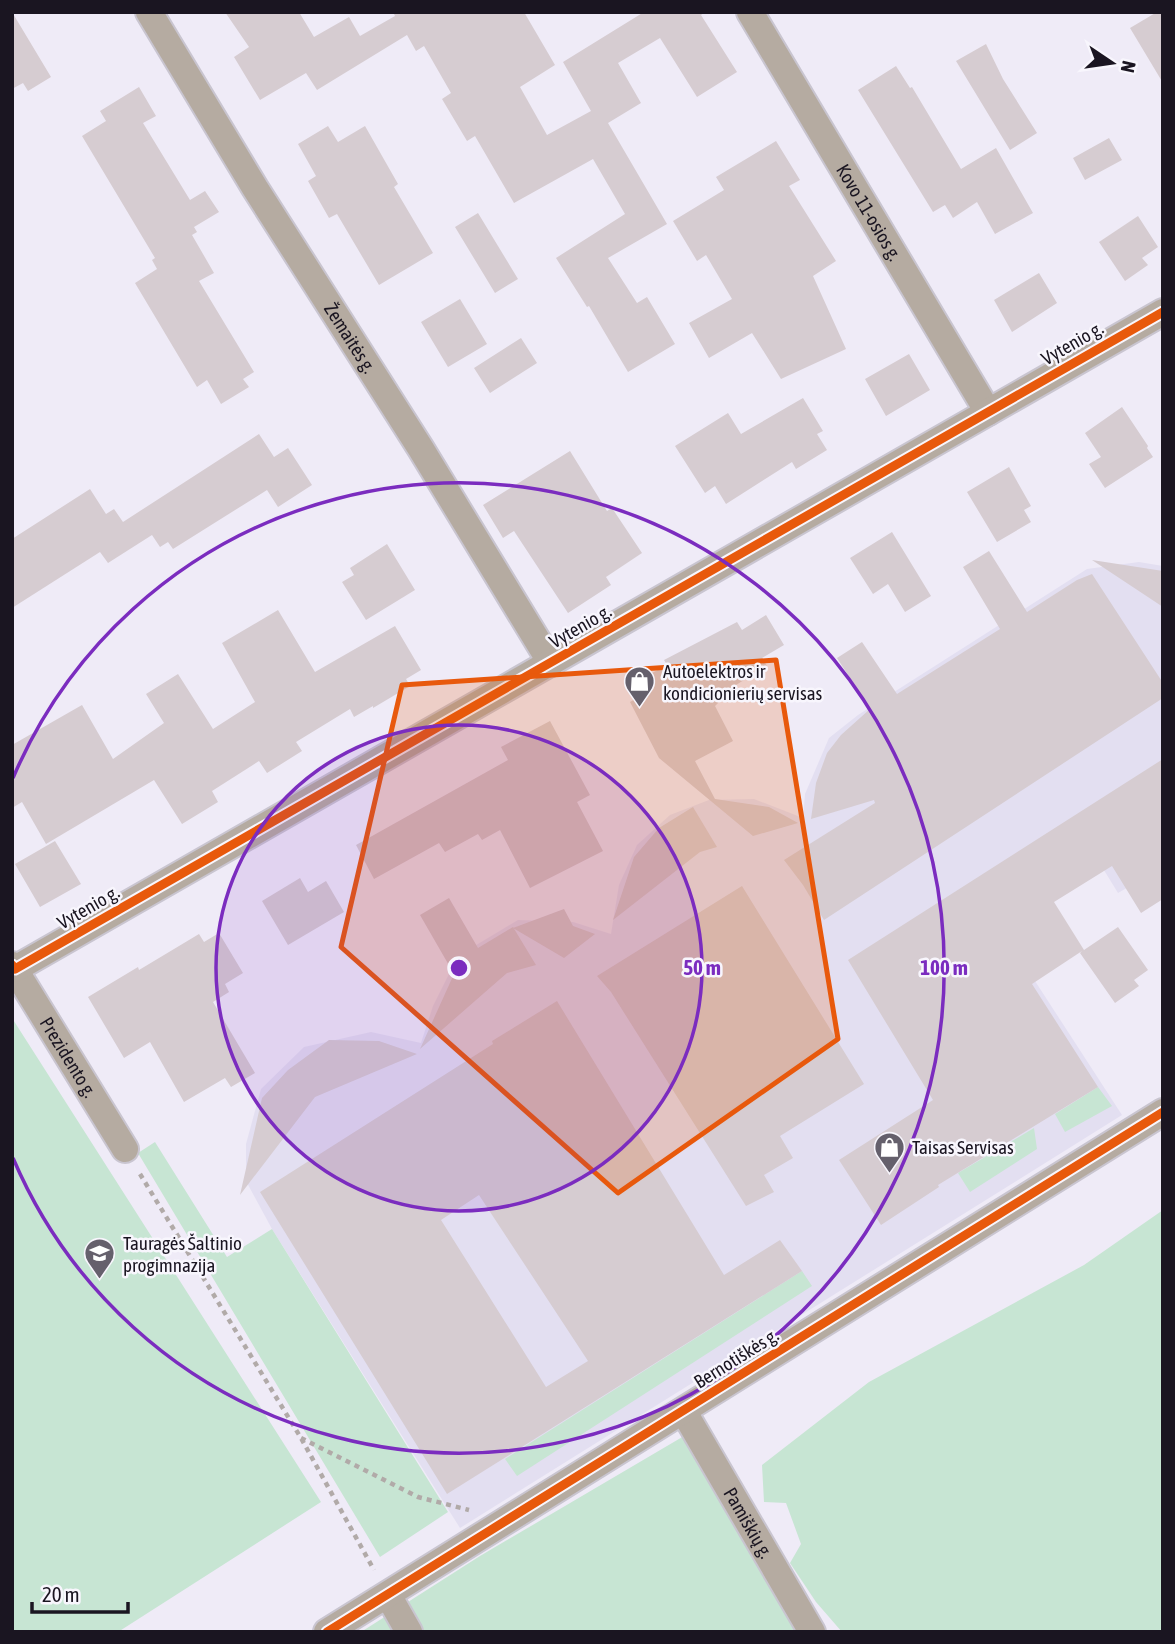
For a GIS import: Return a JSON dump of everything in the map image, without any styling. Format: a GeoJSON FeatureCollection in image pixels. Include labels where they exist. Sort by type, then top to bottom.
{"type":"FeatureCollection","features":[{"type":"Feature","properties":{"kind":"street","name":"Žemaitės g."},"geometry":{"type":"LineString","coordinates":[[149,12],[255,188],[421,449],[551,663]]}},
{"type":"Feature","properties":{"kind":"street","name":"Kovo 11-osios g."},"geometry":{"type":"LineString","coordinates":[[750,12],[988,412]]}},
{"type":"Feature","properties":{"kind":"street","name":"Vytenio g."},"geometry":{"type":"LineString","coordinates":[[13,967],[551,663],[1163,312]]}},
{"type":"Feature","properties":{"kind":"street","name":"Prezidento g."},"geometry":{"type":"LineString","coordinates":[[13,967],[125,1149]]}},
{"type":"Feature","properties":{"kind":"street","name":"Bernotiškės g."},"geometry":{"type":"LineString","coordinates":[[327,1632],[1163,1112]]}},
{"type":"Feature","properties":{"kind":"street","name":"Pamiškių g."},"geometry":{"type":"LineString","coordinates":[[684,1412],[812,1632]]}},
{"type":"Feature","properties":{"kind":"street"},"geometry":{"type":"LineString","coordinates":[[388,1595],[409,1632]]}},
{"type":"Feature","properties":{"kind":"path"},"geometry":{"type":"LineString","coordinates":[[125,1149],[301,1438],[388,1595]]}},
{"type":"Feature","properties":{"kind":"path"},"geometry":{"type":"LineString","coordinates":[[301,1438],[418,1497],[473,1511]]}},
{"type":"Feature","properties":{"kind":"highlighted area"},"geometry":{"type":"Polygon","coordinates":[[[776,660],[838,1039],[618,1193],[341,947],[402,685],[776,660]]]}},
{"type":"Feature","properties":{"kind":"shaded area"},"geometry":{"type":"Polygon","coordinates":[[[1139,562],[1163,566],[1163,867],[1118,893],[1088,844],[996,921],[1122,1115],[460,1528],[272,1229],[246,1181],[246,1144],[261,1089],[304,1047],[371,1032],[421,1043],[433,1006],[458,956],[518,920],[573,922],[611,934],[619,885],[637,845],[670,815],[709,800],[754,799],[803,818],[805,794],[829,738],[858,715],[1087,569],[1139,562]]]}},
{"type":"Feature","properties":{"kind":"green space","name":"Tauragės Šaltinio progimnazija"},"geometry":{"type":"Polygon","coordinates":[[[12,1018],[321,1502],[118,1632],[12,1632],[12,1018]]]}},
{"type":"Feature","properties":{"kind":"green space"},"geometry":{"type":"Polygon","coordinates":[[[1098,1087],[1112,1106],[1065,1132],[1055,1114],[1098,1087]]]}},
{"type":"Feature","properties":{"kind":"green space"},"geometry":{"type":"Polygon","coordinates":[[[1034,1128],[1037,1149],[970,1192],[958,1173],[1034,1128]]]}},
{"type":"Feature","properties":{"kind":"green space"},"geometry":{"type":"Polygon","coordinates":[[[155,1142],[227,1257],[272,1229],[448,1512],[380,1557],[138,1153],[155,1142]]]}},
{"type":"Feature","properties":{"kind":"green space"},"geometry":{"type":"Polygon","coordinates":[[[1163,1210],[1163,1632],[842,1632],[816,1602],[790,1563],[801,1544],[786,1503],[764,1502],[762,1465],[869,1382],[1084,1265],[1163,1210]]]}},
{"type":"Feature","properties":{"kind":"green space"},"geometry":{"type":"Polygon","coordinates":[[[802,1271],[812,1286],[517,1476],[505,1459],[802,1271]]]}},
{"type":"Feature","properties":{"kind":"green space"},"geometry":{"type":"Polygon","coordinates":[[[684,1436],[799,1632],[361,1632],[480,1556],[684,1436]]]}},
{"type":"Feature","properties":{"kind":"building"},"geometry":{"type":"Polygon","coordinates":[[[12,12],[51,77],[28,91],[23,83],[12,89],[12,12]]]}},
{"type":"Feature","properties":{"kind":"building"},"geometry":{"type":"Polygon","coordinates":[[[225,12],[299,12],[314,37],[349,17],[360,36],[395,16],[393,12],[524,12],[555,65],[520,87],[547,135],[591,111],[563,62],[644,12],[705,12],[701,15],[737,72],[697,97],[660,38],[618,63],[641,103],[608,123],[667,224],[608,258],[637,303],[647,297],[675,344],[628,372],[589,306],[587,307],[556,258],[625,214],[593,159],[514,203],[475,136],[467,141],[442,99],[451,93],[424,46],[416,51],[407,35],[317,90],[306,73],[260,100],[234,57],[249,47],[225,12]]]}},
{"type":"Feature","properties":{"kind":"building"},"geometry":{"type":"Polygon","coordinates":[[[1157,12],[1163,12],[1163,83],[1130,28],[1157,12]]]}},
{"type":"Feature","properties":{"kind":"building"},"geometry":{"type":"Polygon","coordinates":[[[986,44],[1003,79],[1037,133],[1010,150],[956,61],[986,44]]]}},
{"type":"Feature","properties":{"kind":"building"},"geometry":{"type":"Polygon","coordinates":[[[896,66],[910,88],[912,87],[961,169],[996,148],[1033,213],[995,234],[977,202],[953,218],[945,205],[933,212],[858,90],[896,66]]]}},
{"type":"Feature","properties":{"kind":"building"},"geometry":{"type":"Polygon","coordinates":[[[139,87],[156,116],[143,123],[190,200],[205,191],[219,212],[194,227],[197,232],[192,235],[214,273],[199,281],[254,372],[243,379],[249,387],[221,404],[207,380],[197,387],[135,283],[157,269],[152,260],[155,258],[82,136],[106,121],[100,111],[139,87]]]}},
{"type":"Feature","properties":{"kind":"building"},"geometry":{"type":"Polygon","coordinates":[[[328,126],[338,142],[365,126],[398,184],[394,187],[433,253],[379,285],[337,214],[329,218],[308,181],[316,176],[298,144],[328,126]]]}},
{"type":"Feature","properties":{"kind":"building"},"geometry":{"type":"Polygon","coordinates":[[[1109,138],[1122,160],[1085,180],[1073,158],[1109,138]]]}},
{"type":"Feature","properties":{"kind":"building"},"geometry":{"type":"Polygon","coordinates":[[[776,141],[800,180],[789,186],[836,261],[813,276],[846,349],[781,379],[752,333],[709,358],[689,323],[732,299],[706,255],[697,261],[673,221],[724,190],[716,177],[776,141]]]}},
{"type":"Feature","properties":{"kind":"building"},"geometry":{"type":"Polygon","coordinates":[[[478,213],[518,279],[495,293],[455,227],[478,213]]]}},
{"type":"Feature","properties":{"kind":"building"},"geometry":{"type":"Polygon","coordinates":[[[1138,216],[1158,247],[1142,258],[1148,265],[1125,281],[1099,242],[1138,216]]]}},
{"type":"Feature","properties":{"kind":"building"},"geometry":{"type":"Polygon","coordinates":[[[1039,273],[1057,303],[1012,332],[994,300],[1039,273]]]}},
{"type":"Feature","properties":{"kind":"building"},"geometry":{"type":"Polygon","coordinates":[[[460,299],[487,344],[448,367],[421,322],[460,299]]]}},
{"type":"Feature","properties":{"kind":"building"},"geometry":{"type":"Polygon","coordinates":[[[521,338],[537,363],[490,393],[474,368],[521,338]]]}},
{"type":"Feature","properties":{"kind":"building"},"geometry":{"type":"Polygon","coordinates":[[[909,354],[930,390],[886,416],[865,379],[909,354]]]}},
{"type":"Feature","properties":{"kind":"building"},"geometry":{"type":"Polygon","coordinates":[[[803,398],[823,431],[817,434],[827,450],[796,469],[792,462],[726,504],[715,486],[705,493],[675,446],[728,413],[741,434],[803,398]]]}},
{"type":"Feature","properties":{"kind":"building"},"geometry":{"type":"Polygon","coordinates":[[[1122,407],[1153,457],[1105,488],[1089,464],[1101,457],[1085,433],[1122,407]]]}},
{"type":"Feature","properties":{"kind":"building"},"geometry":{"type":"Polygon","coordinates":[[[259,434],[274,457],[288,448],[312,485],[278,507],[267,490],[173,549],[168,542],[160,547],[152,535],[108,563],[100,552],[12,608],[12,539],[90,489],[106,514],[114,509],[123,522],[259,434]]]}},
{"type":"Feature","properties":{"kind":"building"},"geometry":{"type":"Polygon","coordinates":[[[570,451],[607,511],[612,508],[642,553],[606,577],[611,585],[568,613],[514,531],[503,538],[483,505],[570,451]]]}},
{"type":"Feature","properties":{"kind":"building"},"geometry":{"type":"Polygon","coordinates":[[[1009,467],[1031,506],[1024,510],[1031,522],[997,542],[967,492],[1009,467]]]}},
{"type":"Feature","properties":{"kind":"building"},"geometry":{"type":"Polygon","coordinates":[[[892,532],[931,596],[905,612],[888,584],[873,594],[850,558],[892,532]]]}},
{"type":"Feature","properties":{"kind":"building"},"geometry":{"type":"Polygon","coordinates":[[[387,544],[415,590],[366,620],[342,582],[354,575],[350,568],[387,544]]]}},
{"type":"Feature","properties":{"kind":"building"},"geometry":{"type":"Polygon","coordinates":[[[989,551],[1027,612],[1077,580],[1092,574],[1163,683],[1163,698],[824,920],[784,860],[875,803],[874,800],[811,819],[816,783],[827,753],[841,735],[870,709],[837,658],[862,642],[897,694],[1000,629],[963,567],[989,551]]]}},
{"type":"Feature","properties":{"kind":"building"},"geometry":{"type":"Polygon","coordinates":[[[1092,560],[1163,571],[1163,607],[1092,560]]]}},
{"type":"Feature","properties":{"kind":"building"},"geometry":{"type":"Polygon","coordinates":[[[278,610],[315,672],[395,626],[421,670],[406,679],[410,686],[373,708],[354,717],[350,709],[296,742],[302,751],[267,773],[259,761],[212,791],[218,802],[182,824],[154,780],[46,844],[22,802],[12,808],[12,745],[82,705],[113,759],[164,723],[146,694],[178,674],[213,729],[255,702],[222,643],[278,610]]]}},
{"type":"Feature","properties":{"kind":"building"},"geometry":{"type":"Polygon","coordinates":[[[766,615],[784,645],[762,658],[767,666],[718,696],[720,701],[715,706],[733,741],[695,761],[715,799],[769,807],[798,823],[753,836],[659,758],[630,702],[646,693],[639,680],[667,665],[664,660],[737,622],[742,630],[766,615]]]}},
{"type":"Feature","properties":{"kind":"building"},"geometry":{"type":"Polygon","coordinates":[[[550,721],[590,795],[577,802],[603,851],[530,888],[500,830],[482,840],[478,834],[445,852],[439,843],[374,879],[356,845],[508,760],[501,747],[550,721]]]}},
{"type":"Feature","properties":{"kind":"building"},"geometry":{"type":"Polygon","coordinates":[[[1163,759],[1163,899],[1141,913],[1112,866],[1054,902],[1084,950],[1118,927],[1148,970],[1134,980],[1139,986],[1115,1003],[1080,953],[1082,951],[1032,984],[1098,1087],[938,1185],[939,1187],[881,1225],[839,1160],[933,1100],[848,960],[1163,759]]]}},
{"type":"Feature","properties":{"kind":"building"},"geometry":{"type":"Polygon","coordinates":[[[693,807],[717,847],[700,852],[613,920],[634,857],[659,828],[693,807]]]}},
{"type":"Feature","properties":{"kind":"building"},"geometry":{"type":"Polygon","coordinates":[[[55,841],[81,884],[40,907],[15,864],[55,841]]]}},
{"type":"Feature","properties":{"kind":"building"},"geometry":{"type":"Polygon","coordinates":[[[300,878],[308,892],[326,881],[344,912],[288,945],[262,901],[300,878]]]}},
{"type":"Feature","properties":{"kind":"building"},"geometry":{"type":"Polygon","coordinates":[[[742,886],[864,1084],[780,1136],[793,1158],[764,1175],[774,1192],[746,1206],[611,992],[597,976],[742,886]]]}},
{"type":"Feature","properties":{"kind":"building"},"geometry":{"type":"Polygon","coordinates":[[[449,898],[478,948],[513,927],[536,965],[507,973],[420,1049],[454,974],[420,915],[449,898]]]}},
{"type":"Feature","properties":{"kind":"building"},"geometry":{"type":"Polygon","coordinates":[[[564,909],[573,926],[595,934],[564,958],[513,928],[564,909]]]}},
{"type":"Feature","properties":{"kind":"building"},"geometry":{"type":"Polygon","coordinates":[[[219,933],[243,973],[225,984],[229,992],[213,1002],[255,1073],[231,1087],[225,1078],[184,1102],[150,1042],[124,1058],[88,997],[199,934],[204,942],[219,933]]]}},
{"type":"Feature","properties":{"kind":"building"},"geometry":{"type":"Polygon","coordinates":[[[557,1001],[724,1275],[780,1240],[802,1271],[447,1494],[260,1192],[493,1044],[492,1041],[557,1001]],[[479,1195],[441,1220],[546,1387],[588,1361],[479,1195]]]}},
{"type":"Feature","properties":{"kind":"building"},"geometry":{"type":"Polygon","coordinates":[[[329,1040],[379,1041],[417,1054],[315,1097],[240,1195],[262,1098],[288,1070],[329,1040]]]}},
{"type":"Feature","properties":{"kind":"cycle path"},"geometry":{"type":"LineString","coordinates":[[12,965],[15,969],[1163,312]]}},
{"type":"Feature","properties":{"kind":"cycle path"},"geometry":{"type":"LineString","coordinates":[[327,1632],[1163,1112]]}},
{"type":"Feature","properties":{"kind":"place","name":"Autoelektros ir kondicionierių servisas"},"geometry":{"type":"Point","coordinates":[640,709]}},
{"type":"Feature","properties":{"kind":"place","name":"Taisas Servisas"},"geometry":{"type":"Point","coordinates":[889,1174]}},
{"type":"Feature","properties":{"kind":"place","name":"Tauragės Šaltinio progimnazija"},"geometry":{"type":"Point","coordinates":[100,1281]}}]}
